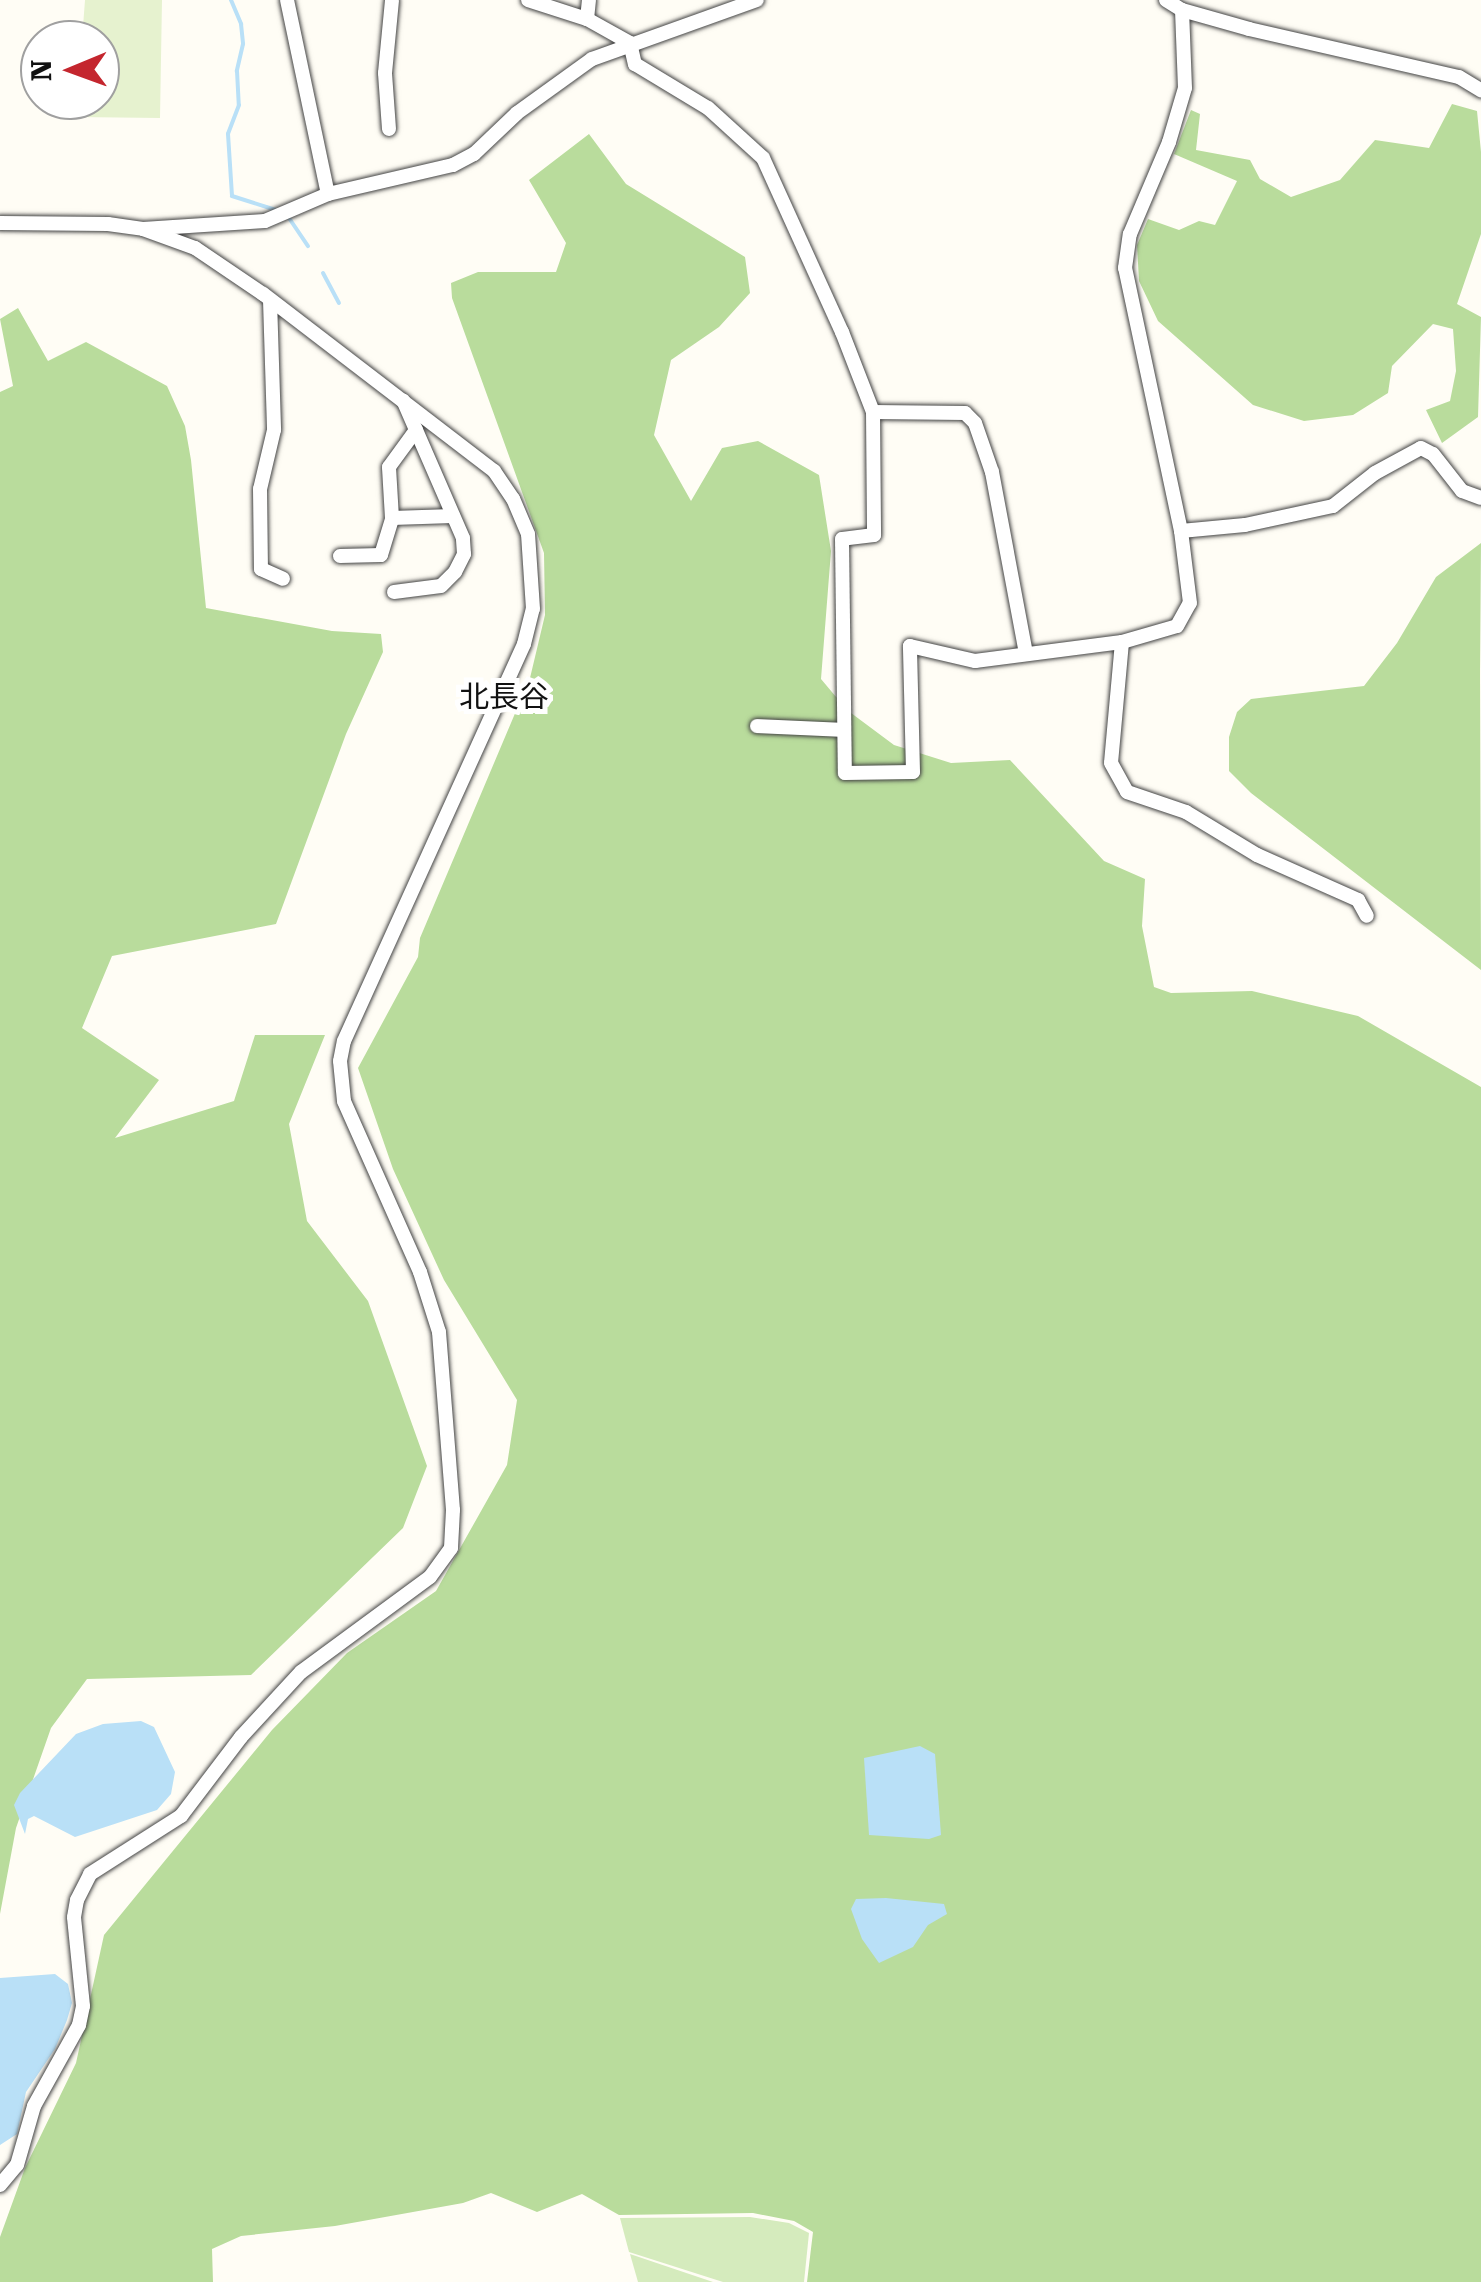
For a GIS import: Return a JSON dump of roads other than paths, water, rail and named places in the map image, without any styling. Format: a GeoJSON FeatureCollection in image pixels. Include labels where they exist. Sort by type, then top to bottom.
{"type":"FeatureCollection","features":[{"type":"Feature","properties":{"kind":"street"},"geometry":{"type":"LineString","coordinates":[[287,0],[328,194]]}},
{"type":"Feature","properties":{"kind":"street"},"geometry":{"type":"LineString","coordinates":[[389,129],[385,73],[392,0]]}},
{"type":"Feature","properties":{"kind":"street"},"geometry":{"type":"LineString","coordinates":[[528,0],[587,19],[630,43],[635,64],[708,108],[763,158],[872,412],[874,535],[842,539],[845,774],[913,772],[910,646],[976,661],[1122,642],[1177,626],[1190,604],[1181,532],[1126,268],[1136,217],[1169,142],[1185,88],[1182,10]]}},
{"type":"Feature","properties":{"kind":"street"},"geometry":{"type":"LineString","coordinates":[[587,19],[588,0]]}},
{"type":"Feature","properties":{"kind":"street"},"geometry":{"type":"LineString","coordinates":[[0,223],[108,224],[143,229],[265,221],[328,194],[383,185],[453,165],[474,154],[518,113],[592,59],[757,0]]}},
{"type":"Feature","properties":{"kind":"street"},"geometry":{"type":"LineString","coordinates":[[1166,0],[1182,10],[1460,77],[1481,90]]}},
{"type":"Feature","properties":{"kind":"street"},"geometry":{"type":"LineString","coordinates":[[0,2185],[17,2166],[34,2106],[80,2025],[82,2006],[74,1917],[77,1900],[90,1874],[181,1816],[241,1736],[301,1672],[430,1577],[450,1548],[454,1510],[439,1332],[420,1272],[344,1101],[340,1061],[344,1041],[524,644],[533,609],[534,578],[528,534],[504,484],[472,451],[195,248],[143,229]]}},
{"type":"Feature","properties":{"kind":"street"},"geometry":{"type":"LineString","coordinates":[[270,300],[274,430],[260,489],[261,569],[283,579]]}},
{"type":"Feature","properties":{"kind":"street"},"geometry":{"type":"LineString","coordinates":[[394,592],[441,586],[455,572],[464,554],[454,516],[401,397]]}},
{"type":"Feature","properties":{"kind":"street"},"geometry":{"type":"LineString","coordinates":[[872,412],[965,413],[975,423],[992,472],[1026,654]]}},
{"type":"Feature","properties":{"kind":"street"},"geometry":{"type":"LineString","coordinates":[[340,556],[381,555],[392,518],[390,467],[416,430]]}},
{"type":"Feature","properties":{"kind":"street"},"geometry":{"type":"LineString","coordinates":[[1181,532],[1245,525],[1332,506],[1376,473],[1421,448],[1434,454],[1462,492],[1481,498]]}},
{"type":"Feature","properties":{"kind":"street"},"geometry":{"type":"LineString","coordinates":[[392,518],[454,516]]}},
{"type":"Feature","properties":{"kind":"street"},"geometry":{"type":"LineString","coordinates":[[1122,642],[1111,763],[1127,792],[1186,812],[1257,855],[1358,900],[1367,916]]}},
{"type":"Feature","properties":{"kind":"street"},"geometry":{"type":"LineString","coordinates":[[757,726],[844,730]]}},
{"type":"Feature","properties":{"kind":"water"},"geometry":{"type":"Polygon","coordinates":[[[141,1721],[154,1727],[175,1772],[171,1794],[157,1810],[75,1837],[34,1816],[28,1819],[25,1834],[14,1805],[20,1793],[76,1734],[103,1724],[141,1721]]]}},
{"type":"Feature","properties":{"kind":"water"},"geometry":{"type":"Polygon","coordinates":[[[920,1746],[935,1754],[941,1835],[929,1839],[869,1835],[864,1758],[920,1746]]]}},
{"type":"Feature","properties":{"kind":"water"},"geometry":{"type":"Polygon","coordinates":[[[856,1899],[944,1904],[947,1914],[928,1925],[913,1947],[879,1963],[862,1939],[851,1909],[856,1899]]]}},
{"type":"Feature","properties":{"kind":"water"},"geometry":{"type":"Polygon","coordinates":[[[55,1974],[68,1984],[72,2003],[67,2020],[55,2049],[26,2092],[17,2134],[0,2145],[0,1978],[55,1974]]]}},
{"type":"Feature","properties":{"kind":"waterway"},"geometry":{"type":"LineString","coordinates":[[231,0],[241,24],[243,44],[237,71],[239,105],[228,134],[232,196],[276,210]]}},
{"type":"Feature","properties":{"kind":"waterway"},"geometry":{"type":"LineString","coordinates":[[289,218],[308,246]]}},
{"type":"Feature","properties":{"kind":"waterway"},"geometry":{"type":"LineString","coordinates":[[323,273],[339,303]]}},
{"type":"Feature","properties":{"kind":"district","name":"北長谷"},"geometry":{"type":"Point","coordinates":[504,697]}}]}
